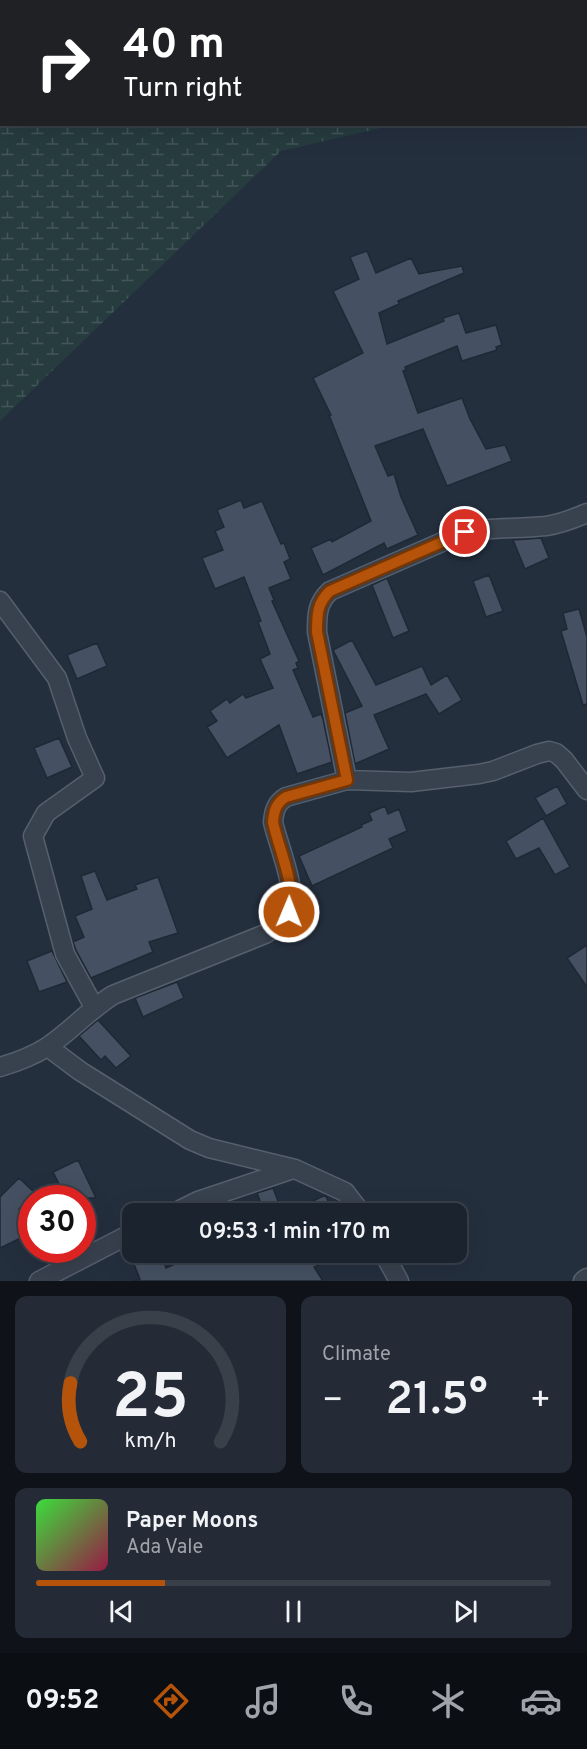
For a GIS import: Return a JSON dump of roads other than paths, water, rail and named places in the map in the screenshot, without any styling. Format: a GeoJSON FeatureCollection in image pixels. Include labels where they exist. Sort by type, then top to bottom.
{"type":"FeatureCollection","features":[{"type":"Feature","properties":{"kind":"street"},"geometry":{"type":"LineString","coordinates":[[347,780],[317,632],[317,610],[321,599],[330,591],[465,532],[486,528],[547,526],[587,513]]}},
{"type":"Feature","properties":{"kind":"street"},"geometry":{"type":"LineString","coordinates":[[0,601],[57,678],[77,738],[95,778],[46,813],[33,836],[65,954],[94,1007]]}},
{"type":"Feature","properties":{"kind":"street"},"geometry":{"type":"LineString","coordinates":[[0,1067],[23,1060],[48,1047],[94,1007],[113,995],[265,934],[281,923],[289,912],[292,900],[273,822],[279,801],[286,797],[347,780],[411,782],[447,779],[493,771],[526,757],[549,752],[556,753],[564,760],[587,790]]}},
{"type":"Feature","properties":{"kind":"street"},"geometry":{"type":"LineString","coordinates":[[48,1047],[80,1071],[190,1140],[209,1148],[295,1169],[345,1192],[354,1203]]}},
{"type":"Feature","properties":{"kind":"street"},"geometry":{"type":"LineString","coordinates":[[194,1203],[295,1169]]}},
{"type":"Feature","properties":{"kind":"street"},"geometry":{"type":"LineString","coordinates":[[39,1281],[122,1238]]}},
{"type":"Feature","properties":{"kind":"street"},"geometry":{"type":"LineString","coordinates":[[389,1263],[399,1281]]}},
{"type":"Feature","properties":{"kind":"street"},"geometry":{"type":"LineString","coordinates":[[583,1281],[587,1278]]}}]}
